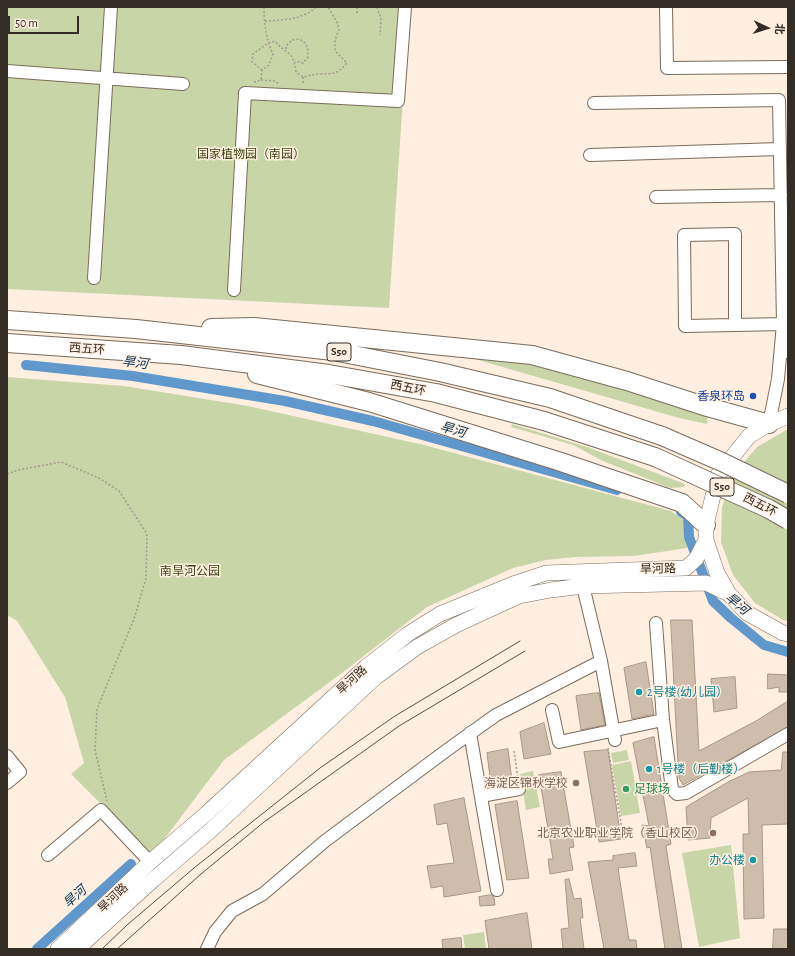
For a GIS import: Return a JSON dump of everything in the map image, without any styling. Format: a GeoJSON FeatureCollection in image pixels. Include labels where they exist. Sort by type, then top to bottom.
{"type":"FeatureCollection","features":[{"type":"Feature","properties":{"kind":"highway","name":"西五环"},"geometry":{"type":"LineString","coordinates":[[7,320],[136,329],[333,351],[440,372],[550,398],[662,436],[722,462],[788,494]]}},
{"type":"Feature","properties":{"kind":"highway"},"geometry":{"type":"LineString","coordinates":[[136,329],[254,327],[532,355],[627,381],[704,406],[769,424]]}},
{"type":"Feature","properties":{"kind":"highway","name":"西五环"},"geometry":{"type":"LineString","coordinates":[[7,343],[181,355],[329,374],[436,393],[544,421],[655,457],[769,509],[788,520]]}},
{"type":"Feature","properties":{"kind":"highway"},"geometry":{"type":"LineString","coordinates":[[181,355],[369,402],[561,462],[682,503],[706,532]]}},
{"type":"Feature","properties":{"kind":"main road"},"geometry":{"type":"LineString","coordinates":[[788,416],[769,424],[749,436],[718,475],[706,532],[717,573],[729,594],[747,613],[783,634],[788,634]]}},
{"type":"Feature","properties":{"kind":"main road","name":"旱河路"},"geometry":{"type":"LineString","coordinates":[[58,949],[150,862],[206,814],[366,667],[408,634],[440,614],[516,583],[546,573],[686,568],[696,559],[706,532]]}},
{"type":"Feature","properties":{"kind":"main road","name":"旱河路"},"geometry":{"type":"LineString","coordinates":[[77,949],[210,831],[376,677],[417,647],[456,625],[519,596],[583,586],[706,583],[729,594]]}},
{"type":"Feature","properties":{"kind":"street"},"geometry":{"type":"LineString","coordinates":[[94,278],[111,7]]}},
{"type":"Feature","properties":{"kind":"street"},"geometry":{"type":"LineString","coordinates":[[234,290],[245,93],[398,102],[405,7]]}},
{"type":"Feature","properties":{"kind":"street"},"geometry":{"type":"LineString","coordinates":[[666,7],[667,68],[788,67]]}},
{"type":"Feature","properties":{"kind":"street"},"geometry":{"type":"LineString","coordinates":[[7,71],[106,80],[183,84]]}},
{"type":"Feature","properties":{"kind":"street"},"geometry":{"type":"LineString","coordinates":[[594,103],[779,100],[783,324],[778,379],[769,424]]}},
{"type":"Feature","properties":{"kind":"street"},"geometry":{"type":"LineString","coordinates":[[590,155],[780,149]]}},
{"type":"Feature","properties":{"kind":"street"},"geometry":{"type":"LineString","coordinates":[[656,197],[781,195]]}},
{"type":"Feature","properties":{"kind":"street"},"geometry":{"type":"LineString","coordinates":[[735,325],[735,234],[684,235],[685,326],[735,325],[783,324]]}},
{"type":"Feature","properties":{"kind":"street"},"geometry":{"type":"LineString","coordinates":[[783,324],[788,352]]}},
{"type":"Feature","properties":{"kind":"street"},"geometry":{"type":"LineString","coordinates":[[583,586],[601,661],[614,744]]}},
{"type":"Feature","properties":{"kind":"street"},"geometry":{"type":"LineString","coordinates":[[656,623],[663,720],[672,789],[677,794],[686,793],[788,734]]}},
{"type":"Feature","properties":{"kind":"street"},"geometry":{"type":"LineString","coordinates":[[207,949],[216,932],[232,911],[263,894],[325,841],[470,734],[496,715],[601,661]]}},
{"type":"Feature","properties":{"kind":"street"},"geometry":{"type":"LineString","coordinates":[[552,710],[559,742],[663,720]]}},
{"type":"Feature","properties":{"kind":"street"},"geometry":{"type":"LineString","coordinates":[[470,734],[497,890]]}},
{"type":"Feature","properties":{"kind":"street"},"geometry":{"type":"LineString","coordinates":[[7,756],[20,772],[7,783]]}},
{"type":"Feature","properties":{"kind":"street"},"geometry":{"type":"LineString","coordinates":[[481,796],[518,784]]}},
{"type":"Feature","properties":{"kind":"street"},"geometry":{"type":"LineString","coordinates":[[48,854],[101,810],[150,862]]}},
{"type":"Feature","properties":{"kind":"path"},"geometry":{"type":"LineString","coordinates":[[245,93],[247,84],[261,80],[262,70],[269,65],[273,54],[268,43],[264,7]]}},
{"type":"Feature","properties":{"kind":"path"},"geometry":{"type":"LineString","coordinates":[[265,21],[302,16],[312,11],[316,7]]}},
{"type":"Feature","properties":{"kind":"path"},"geometry":{"type":"LineString","coordinates":[[262,70],[252,62],[252,54],[268,43],[275,41],[281,48],[286,50],[295,61],[296,72],[303,77],[318,74],[331,74],[340,71],[347,63],[335,50],[335,40],[338,30],[337,22],[328,7]]}},
{"type":"Feature","properties":{"kind":"path"},"geometry":{"type":"LineString","coordinates":[[357,13],[358,7]]}},
{"type":"Feature","properties":{"kind":"path"},"geometry":{"type":"LineString","coordinates":[[377,7],[381,18],[380,35]]}},
{"type":"Feature","properties":{"kind":"path"},"geometry":{"type":"LineString","coordinates":[[286,50],[286,46],[292,40],[299,39],[304,41],[308,48],[308,57],[303,63],[295,61]]}},
{"type":"Feature","properties":{"kind":"path"},"geometry":{"type":"LineString","coordinates":[[7,474],[18,470],[61,462],[99,478],[118,491],[148,534],[146,578],[144,586],[135,616],[97,709],[95,750],[108,801],[101,810]]}},
{"type":"Feature","properties":{"kind":"path"},"geometry":{"type":"LineString","coordinates":[[614,744],[608,748],[624,840]]}},
{"type":"Feature","properties":{"kind":"path"},"geometry":{"type":"LineString","coordinates":[[514,751],[518,784]]}},
{"type":"Feature","properties":{"kind":"green space","name":"国家植物园（南园）"},"geometry":{"type":"Polygon","coordinates":[[[7,7],[409,7],[389,308],[7,289],[7,7]]]}},
{"type":"Feature","properties":{"kind":"green space"},"geometry":{"type":"Polygon","coordinates":[[[454,353],[527,363],[708,414],[707,424],[679,418],[454,353]]]}},
{"type":"Feature","properties":{"kind":"green space","name":"南旱河公园"},"geometry":{"type":"Polygon","coordinates":[[[7,377],[124,386],[248,406],[424,445],[671,511],[685,521],[687,548],[634,556],[575,557],[546,560],[513,568],[427,607],[342,673],[224,760],[153,854],[71,774],[84,763],[65,697],[17,621],[7,615],[7,377]]]}},
{"type":"Feature","properties":{"kind":"green space"},"geometry":{"type":"Polygon","coordinates":[[[512,424],[587,447],[685,484],[684,487],[670,488],[603,461],[573,445],[511,427],[512,424]]]}},
{"type":"Feature","properties":{"kind":"green space"},"geometry":{"type":"Polygon","coordinates":[[[788,429],[788,621],[783,620],[755,603],[733,575],[721,542],[722,507],[734,474],[757,447],[788,429]]]}},
{"type":"Feature","properties":{"kind":"green space"},"geometry":{"type":"Polygon","coordinates":[[[627,750],[629,760],[613,763],[611,753],[627,750]]]}},
{"type":"Feature","properties":{"kind":"green space","name":"足球场"},"geometry":{"type":"Polygon","coordinates":[[[631,761],[640,813],[621,816],[612,765],[631,761]]]}},
{"type":"Feature","properties":{"kind":"green space"},"geometry":{"type":"Polygon","coordinates":[[[533,771],[540,807],[526,810],[520,774],[533,771]]]}},
{"type":"Feature","properties":{"kind":"green space"},"geometry":{"type":"Polygon","coordinates":[[[731,845],[740,938],[699,947],[682,853],[731,845]]]}},
{"type":"Feature","properties":{"kind":"green space"},"geometry":{"type":"Polygon","coordinates":[[[484,932],[486,949],[465,949],[463,935],[484,932]]]}},
{"type":"Feature","properties":{"kind":"building"},"geometry":{"type":"Polygon","coordinates":[[[671,620],[692,620],[699,751],[756,721],[788,701],[788,727],[683,785],[679,778],[671,620]]]}},
{"type":"Feature","properties":{"kind":"building","name":"2号楼(幼儿园）"},"geometry":{"type":"Polygon","coordinates":[[[646,662],[654,714],[632,719],[624,668],[646,662]]]}},
{"type":"Feature","properties":{"kind":"building"},"geometry":{"type":"Polygon","coordinates":[[[768,674],[788,675],[788,692],[779,692],[779,687],[768,689],[768,674]]]}},
{"type":"Feature","properties":{"kind":"building"},"geometry":{"type":"Polygon","coordinates":[[[735,677],[737,708],[714,712],[711,679],[735,677]]]}},
{"type":"Feature","properties":{"kind":"building"},"geometry":{"type":"Polygon","coordinates":[[[599,693],[605,725],[581,730],[576,696],[599,693]]]}},
{"type":"Feature","properties":{"kind":"building"},"geometry":{"type":"Polygon","coordinates":[[[544,723],[551,754],[524,759],[520,732],[544,723]]]}},
{"type":"Feature","properties":{"kind":"building"},"geometry":{"type":"Polygon","coordinates":[[[654,737],[671,844],[666,846],[682,949],[665,949],[650,847],[647,848],[642,825],[649,826],[633,743],[654,737]]]}},
{"type":"Feature","properties":{"kind":"building"},"geometry":{"type":"Polygon","coordinates":[[[508,749],[512,781],[491,785],[487,753],[508,749]]]}},
{"type":"Feature","properties":{"kind":"building"},"geometry":{"type":"Polygon","coordinates":[[[608,750],[621,839],[599,842],[584,752],[608,750]]]}},
{"type":"Feature","properties":{"kind":"building"},"geometry":{"type":"Polygon","coordinates":[[[783,752],[788,752],[788,824],[762,825],[764,918],[744,919],[743,834],[749,834],[748,798],[711,818],[710,838],[688,840],[686,807],[728,782],[749,772],[781,770],[783,752]]]}},
{"type":"Feature","properties":{"kind":"building"},"geometry":{"type":"Polygon","coordinates":[[[561,772],[574,847],[569,848],[573,870],[550,874],[548,859],[553,859],[539,775],[561,772]]]}},
{"type":"Feature","properties":{"kind":"building"},"geometry":{"type":"Polygon","coordinates":[[[464,798],[481,891],[444,897],[443,886],[431,888],[427,866],[454,863],[447,823],[437,825],[434,805],[464,798]]]}},
{"type":"Feature","properties":{"kind":"building"},"geometry":{"type":"Polygon","coordinates":[[[517,801],[529,878],[507,880],[495,805],[517,801]]]}},
{"type":"Feature","properties":{"kind":"building"},"geometry":{"type":"Polygon","coordinates":[[[635,853],[637,866],[618,868],[629,940],[636,940],[637,949],[604,949],[588,862],[613,860],[613,856],[635,853]]]}},
{"type":"Feature","properties":{"kind":"building"},"geometry":{"type":"Polygon","coordinates":[[[569,879],[574,899],[581,898],[583,918],[580,918],[584,949],[563,949],[561,929],[569,928],[565,880],[569,879]]]}},
{"type":"Feature","properties":{"kind":"building"},"geometry":{"type":"Polygon","coordinates":[[[491,895],[494,897],[495,905],[480,906],[479,897],[491,895]]]}},
{"type":"Feature","properties":{"kind":"building"},"geometry":{"type":"Polygon","coordinates":[[[527,913],[532,949],[489,949],[485,921],[527,913]]]}},
{"type":"Feature","properties":{"kind":"building"},"geometry":{"type":"Polygon","coordinates":[[[774,929],[788,929],[788,949],[773,949],[774,929]]]}},
{"type":"Feature","properties":{"kind":"building"},"geometry":{"type":"Polygon","coordinates":[[[461,938],[462,949],[443,949],[442,940],[461,938]]]}},
{"type":"Feature","properties":{"kind":"waterway","name":"旱河"},"geometry":{"type":"LineString","coordinates":[[26,365],[133,376],[285,401],[373,421],[617,490]]}},
{"type":"Feature","properties":{"kind":"waterway","name":"旱河"},"geometry":{"type":"LineString","coordinates":[[681,512],[688,516],[689,537],[713,601],[764,645],[788,652]]}},
{"type":"Feature","properties":{"kind":"waterway","name":"旱河"},"geometry":{"type":"LineString","coordinates":[[37,949],[131,864]]}},
{"type":"Feature","properties":{"kind":"tram line"},"geometry":{"type":"LineString","coordinates":[[102,949],[127,925],[194,868],[320,768],[395,716],[520,641]]}},
{"type":"Feature","properties":{"kind":"tram line"},"geometry":{"type":"LineString","coordinates":[[117,949],[201,874],[264,822],[399,726],[525,651]]}},
{"type":"Feature","properties":{"kind":"place","name":"香泉环岛"},"geometry":{"type":"Point","coordinates":[753,396]}},
{"type":"Feature","properties":{"kind":"place","name":"2号楼(幼儿园）"},"geometry":{"type":"Point","coordinates":[639,692]}},
{"type":"Feature","properties":{"kind":"place","name":"1号楼（后勤楼）"},"geometry":{"type":"Point","coordinates":[649,769]}},
{"type":"Feature","properties":{"kind":"place","name":"海淀区锦秋学校"},"geometry":{"type":"Point","coordinates":[576,783]}},
{"type":"Feature","properties":{"kind":"place","name":"足球场"},"geometry":{"type":"Point","coordinates":[626,789]}},
{"type":"Feature","properties":{"kind":"place","name":"北京农业职业学院（香山校区）"},"geometry":{"type":"Point","coordinates":[713,833]}},
{"type":"Feature","properties":{"kind":"place","name":"办公楼"},"geometry":{"type":"Point","coordinates":[753,860]}}]}
